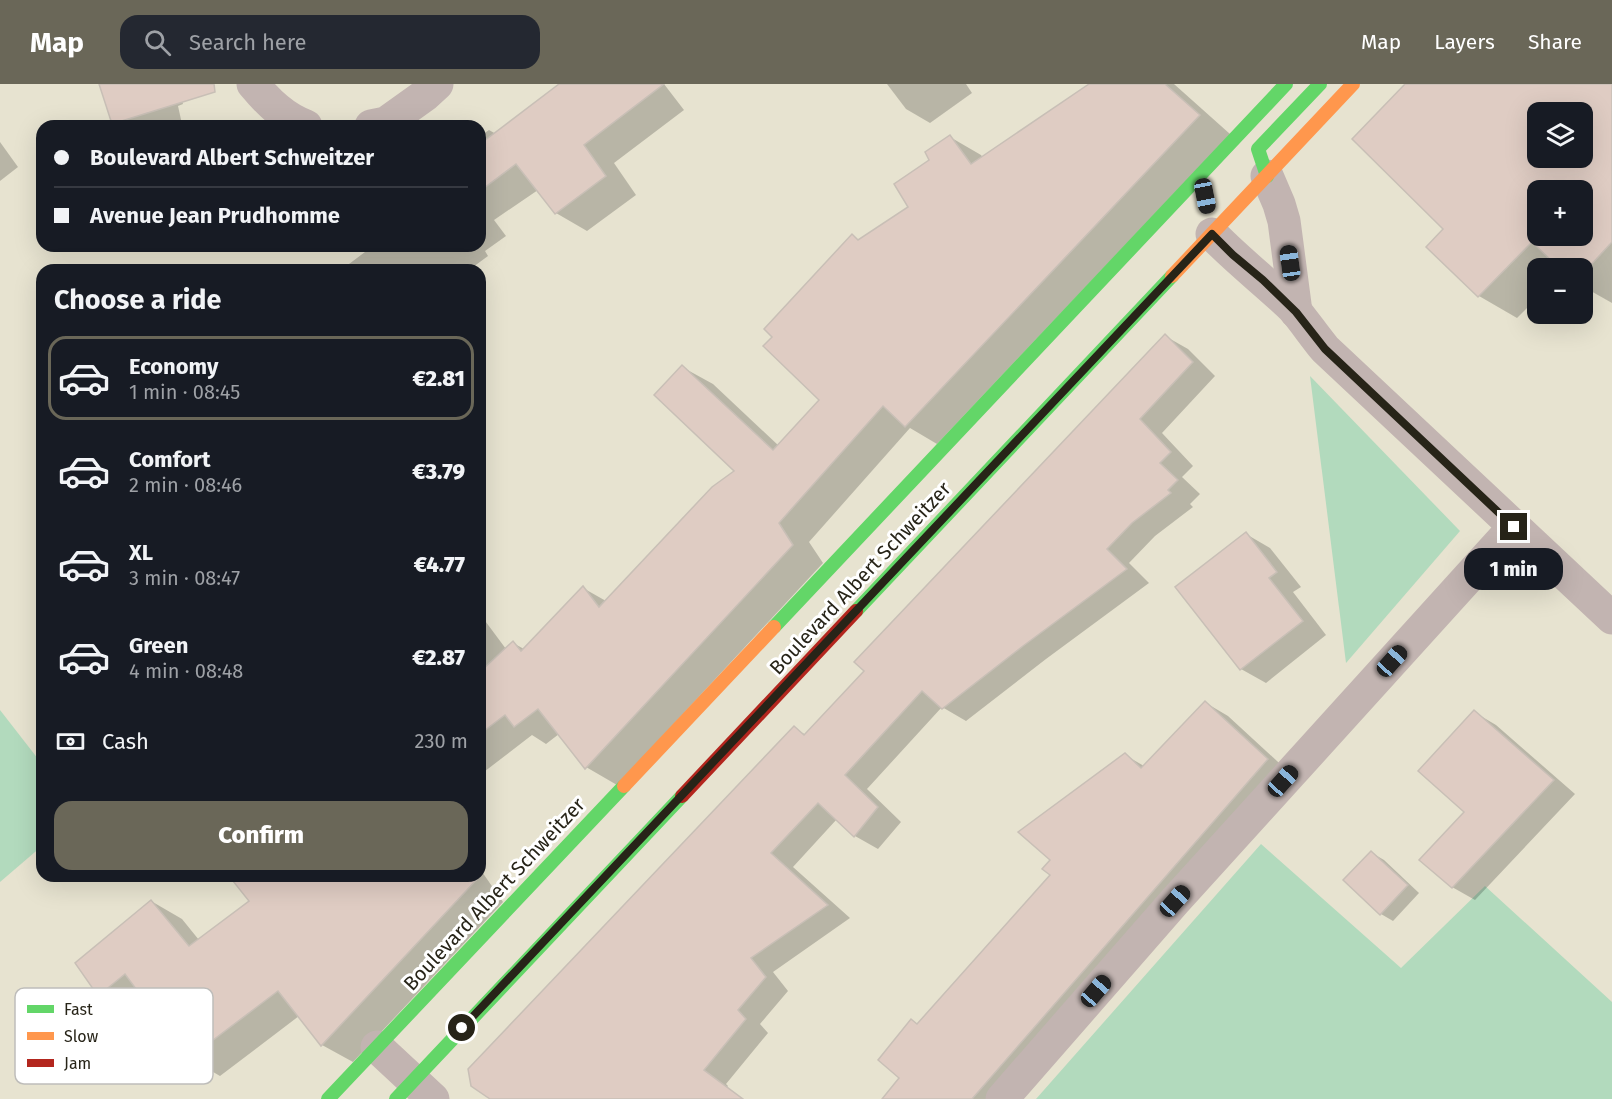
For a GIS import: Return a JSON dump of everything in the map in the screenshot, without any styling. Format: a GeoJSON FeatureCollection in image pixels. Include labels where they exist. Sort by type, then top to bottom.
{"type":"FeatureCollection","features":[{"type":"Feature","properties":{"kind":"main road"},"geometry":{"type":"LineString","coordinates":[[1256,164],[1258,149],[1320,84]]}},
{"type":"Feature","properties":{"kind":"main road","name":"Boulevard Albert Schweitzer"},"geometry":{"type":"LineString","coordinates":[[414,1093],[1210,224],[1256,164],[1353,84]]}},
{"type":"Feature","properties":{"kind":"main road"},"geometry":{"type":"LineString","coordinates":[[1256,164],[1286,110],[1283,86],[1309,95]]}},
{"type":"Feature","properties":{"kind":"main road","name":"Boulevard Albert Schweitzer"},"geometry":{"type":"LineString","coordinates":[[328,1099],[1283,86]]}},
{"type":"Feature","properties":{"kind":"street"},"geometry":{"type":"LineString","coordinates":[[253,84],[267,101],[291,120]]}},
{"type":"Feature","properties":{"kind":"street"},"geometry":{"type":"LineString","coordinates":[[390,120],[437,84]]}},
{"type":"Feature","properties":{"kind":"street"},"geometry":{"type":"LineString","coordinates":[[1256,164],[1280,204],[1296,312]]}},
{"type":"Feature","properties":{"kind":"street"},"geometry":{"type":"LineString","coordinates":[[1210,224],[1233,255],[1296,312],[1325,349],[1612,618]]}},
{"type":"Feature","properties":{"kind":"street"},"geometry":{"type":"LineString","coordinates":[[1002,1099],[1175,901],[1514,527]]}},
{"type":"Feature","properties":{"kind":"street"},"geometry":{"type":"LineString","coordinates":[[377,1047],[414,1093]]}},
{"type":"Feature","properties":{"kind":"green space"},"geometry":{"type":"Polygon","coordinates":[[[1310,376],[1460,531],[1346,663],[1310,376]]]}},
{"type":"Feature","properties":{"kind":"green space"},"geometry":{"type":"Polygon","coordinates":[[[0,710],[36,756],[36,851],[0,882],[0,710]]]}},
{"type":"Feature","properties":{"kind":"green space"},"geometry":{"type":"Polygon","coordinates":[[[1261,844],[1401,968],[1485,886],[1612,1002],[1612,1099],[1036,1099],[1261,844]]]}},
{"type":"Feature","properties":{"kind":"building"},"geometry":{"type":"Polygon","coordinates":[[[99,84],[214,84],[215,92],[125,120],[111,120],[99,84]]]}},
{"type":"Feature","properties":{"kind":"building"},"geometry":{"type":"Polygon","coordinates":[[[559,84],[664,84],[584,145],[606,176],[555,214],[516,164],[486,186],[486,139],[559,84]]]}},
{"type":"Feature","properties":{"kind":"building"},"geometry":{"type":"Polygon","coordinates":[[[1089,84],[1165,84],[1200,115],[905,427],[883,406],[779,523],[793,545],[585,769],[538,709],[514,727],[505,715],[486,729],[486,666],[513,641],[521,651],[583,586],[599,607],[712,487],[734,471],[654,395],[682,365],[773,450],[819,400],[763,346],[772,337],[764,329],[852,234],[858,240],[908,207],[894,184],[929,160],[925,152],[950,135],[971,164],[1089,84]]]}},
{"type":"Feature","properties":{"kind":"building"},"geometry":{"type":"Polygon","coordinates":[[[1405,84],[1612,84],[1612,242],[1593,263],[1593,258],[1549,258],[1536,246],[1593,246],[1593,180],[1527,180],[1528,246],[1478,297],[1426,247],[1443,229],[1352,139],[1405,84]]]}},
{"type":"Feature","properties":{"kind":"building"},"geometry":{"type":"Polygon","coordinates":[[[1165,334],[1193,362],[1140,419],[1171,452],[1160,463],[1178,480],[1168,490],[1171,493],[1132,523],[1107,549],[1127,569],[942,709],[922,691],[845,775],[878,807],[854,837],[818,803],[771,853],[828,905],[751,958],[766,977],[738,1010],[746,1019],[704,1070],[743,1099],[490,1099],[471,1086],[468,1069],[794,726],[804,735],[864,671],[854,662],[1165,334]]]}},
{"type":"Feature","properties":{"kind":"building"},"geometry":{"type":"Polygon","coordinates":[[[1246,532],[1277,572],[1269,578],[1303,621],[1240,670],[1175,587],[1246,532]]]}},
{"type":"Feature","properties":{"kind":"building"},"geometry":{"type":"Polygon","coordinates":[[[1205,701],[1268,759],[972,1099],[882,1099],[899,1078],[878,1060],[911,1019],[917,1024],[1050,875],[1042,869],[1050,860],[1018,832],[1125,753],[1141,768],[1205,701]]]}},
{"type":"Feature","properties":{"kind":"building"},"geometry":{"type":"Polygon","coordinates":[[[1474,710],[1554,780],[1452,888],[1419,860],[1464,812],[1418,771],[1474,710]]]}},
{"type":"Feature","properties":{"kind":"building"},"geometry":{"type":"Polygon","coordinates":[[[1371,851],[1408,885],[1380,915],[1343,880],[1371,851]]]}},
{"type":"Feature","properties":{"kind":"building"},"geometry":{"type":"Polygon","coordinates":[[[234,882],[474,882],[321,1046],[278,991],[213,1040],[213,988],[135,988],[125,974],[108,988],[92,988],[75,963],[151,900],[189,946],[249,901],[234,882]]]}},
{"type":"Feature","properties":{"kind":"traffic: fast"},"geometry":{"type":"LineString","coordinates":[[774,627],[1286,84]]}},
{"type":"Feature","properties":{"kind":"traffic: fast"},"geometry":{"type":"LineString","coordinates":[[1267,176],[1258,149],[1320,84]]}},
{"type":"Feature","properties":{"kind":"traffic: fast"},"geometry":{"type":"LineString","coordinates":[[856,611],[1172,276]]}},
{"type":"Feature","properties":{"kind":"traffic: fast"},"geometry":{"type":"LineString","coordinates":[[328,1099],[624,786]]}},
{"type":"Feature","properties":{"kind":"traffic: fast"},"geometry":{"type":"LineString","coordinates":[[396,1099],[682,796]]}},
{"type":"Feature","properties":{"kind":"traffic: slow"},"geometry":{"type":"LineString","coordinates":[[1172,276],[1353,84]]}},
{"type":"Feature","properties":{"kind":"traffic: slow"},"geometry":{"type":"LineString","coordinates":[[624,786],[774,627]]}},
{"type":"Feature","properties":{"kind":"traffic: jam"},"geometry":{"type":"LineString","coordinates":[[682,796],[856,611]]}},
{"type":"Feature","properties":{"kind":"route"},"geometry":{"type":"LineString","coordinates":[[462,1028],[1212,234],[1296,312],[1325,349],[1514,527]]}}]}
